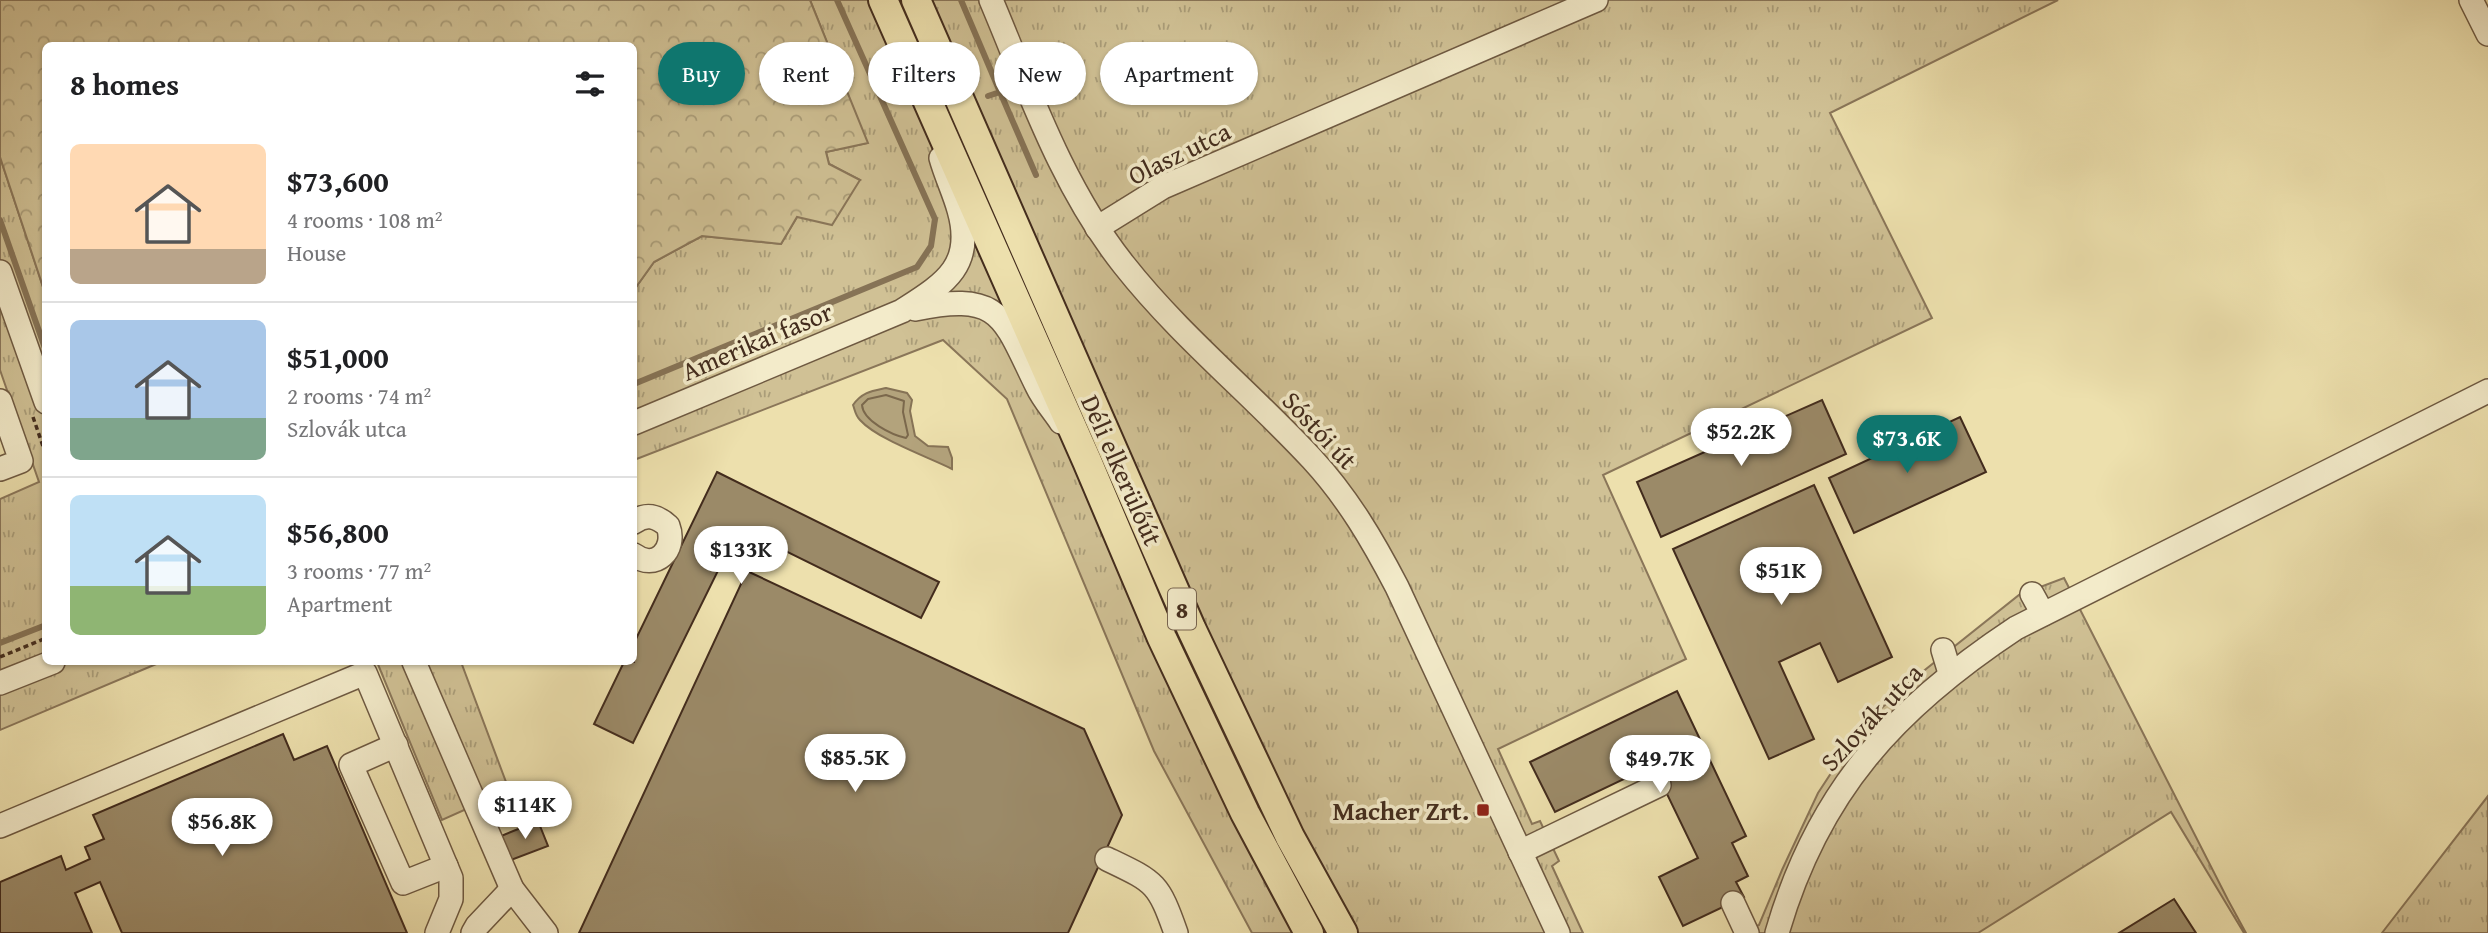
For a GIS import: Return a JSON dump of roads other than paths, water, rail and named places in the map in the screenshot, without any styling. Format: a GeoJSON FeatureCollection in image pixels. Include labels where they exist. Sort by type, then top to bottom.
{"type":"FeatureCollection","features":[{"type":"Feature","properties":{"kind":"main road","name":"Déli elkerülőút"},"geometry":{"type":"LineString","coordinates":[[883,0],[901,42]]}},
{"type":"Feature","properties":{"kind":"main road","name":"Déli elkerülőút"},"geometry":{"type":"LineString","coordinates":[[916,0],[1191,628],[1290,837],[1343,933]]}},
{"type":"Feature","properties":{"kind":"main road","name":"Déli elkerülőút"},"geometry":{"type":"LineString","coordinates":[[929,105],[1087,461],[1162,638],[1245,813],[1309,933]]}},
{"type":"Feature","properties":{"kind":"street","name":"Sóstói út"},"geometry":{"type":"LineString","coordinates":[[991,0],[1059,160],[1097,228],[1154,302],[1312,459],[1369,533],[1397,587],[1558,933]]}},
{"type":"Feature","properties":{"kind":"street","name":"Olasz utca"},"geometry":{"type":"LineString","coordinates":[[1097,228],[1163,187],[1597,0]]}},
{"type":"Feature","properties":{"kind":"street"},"geometry":{"type":"LineString","coordinates":[[2472,0],[2488,34]]}},
{"type":"Feature","properties":{"kind":"street"},"geometry":{"type":"LineString","coordinates":[[902,311],[937,288],[953,272],[964,245],[960,211],[945,174],[926,105]]}},
{"type":"Feature","properties":{"kind":"street"},"geometry":{"type":"LineString","coordinates":[[0,272],[42,391]]}},
{"type":"Feature","properties":{"kind":"street"},"geometry":{"type":"LineString","coordinates":[[902,311],[944,303],[976,304],[1003,320],[1014,334],[1038,389],[1087,461]]}},
{"type":"Feature","properties":{"kind":"street","name":"Amerikai fasor"},"geometry":{"type":"LineString","coordinates":[[637,422],[902,311]]}},
{"type":"Feature","properties":{"kind":"street","name":"Szlovák utca"},"geometry":{"type":"LineString","coordinates":[[1777,933],[1804,858],[1844,786],[1890,730],[1950,673],[2016,628],[2488,391]]}},
{"type":"Feature","properties":{"kind":"street"},"geometry":{"type":"LineString","coordinates":[[0,401],[21,461],[0,469]]}},
{"type":"Feature","properties":{"kind":"street"},"geometry":{"type":"LineString","coordinates":[[637,513],[662,521],[668,526],[671,541],[665,554],[659,559],[645,561],[637,557]]}},
{"type":"Feature","properties":{"kind":"street"},"geometry":{"type":"LineString","coordinates":[[2032,594],[2043,614]]}},
{"type":"Feature","properties":{"kind":"street"},"geometry":{"type":"LineString","coordinates":[[1943,650],[1950,673]]}},
{"type":"Feature","properties":{"kind":"street"},"geometry":{"type":"LineString","coordinates":[[0,683],[45,665]]}},
{"type":"Feature","properties":{"kind":"street"},"geometry":{"type":"LineString","coordinates":[[415,665],[512,889],[546,933]]}},
{"type":"Feature","properties":{"kind":"street"},"geometry":{"type":"LineString","coordinates":[[0,826],[365,673],[450,878],[451,899],[437,933]]}},
{"type":"Feature","properties":{"kind":"street"},"geometry":{"type":"LineString","coordinates":[[396,745],[351,765],[403,883],[446,866]]}},
{"type":"Feature","properties":{"kind":"street"},"geometry":{"type":"LineString","coordinates":[[1520,852],[1659,785]]}},
{"type":"Feature","properties":{"kind":"street"},"geometry":{"type":"LineString","coordinates":[[1107,859],[1146,878],[1156,887],[1164,900],[1176,933]]}},
{"type":"Feature","properties":{"kind":"street"},"geometry":{"type":"LineString","coordinates":[[473,933],[512,889]]}},
{"type":"Feature","properties":{"kind":"street"},"geometry":{"type":"LineString","coordinates":[[1733,903],[1747,933]]}},
{"type":"Feature","properties":{"kind":"water"},"geometry":{"type":"Polygon","coordinates":[[[886,388],[907,393],[912,400],[910,411],[915,436],[928,446],[948,447],[952,469],[890,441],[858,418],[853,405],[856,401],[868,393],[886,388]]]}},
{"type":"Feature","properties":{"kind":"waterway"},"geometry":{"type":"LineString","coordinates":[[637,383],[917,267],[931,246],[935,219],[837,0]]}},
{"type":"Feature","properties":{"kind":"waterway"},"geometry":{"type":"LineString","coordinates":[[961,0],[1000,92],[988,96]]}},
{"type":"Feature","properties":{"kind":"waterway"},"geometry":{"type":"LineString","coordinates":[[1006,105],[1036,175]]}},
{"type":"Feature","properties":{"kind":"waterway"},"geometry":{"type":"LineString","coordinates":[[0,220],[42,340]]}},
{"type":"Feature","properties":{"kind":"waterway"},"geometry":{"type":"LineString","coordinates":[[0,643],[42,627]]}},
{"type":"Feature","properties":{"kind":"place","name":"Macher Zrt."},"geometry":{"type":"Point","coordinates":[1483,810]}}]}
